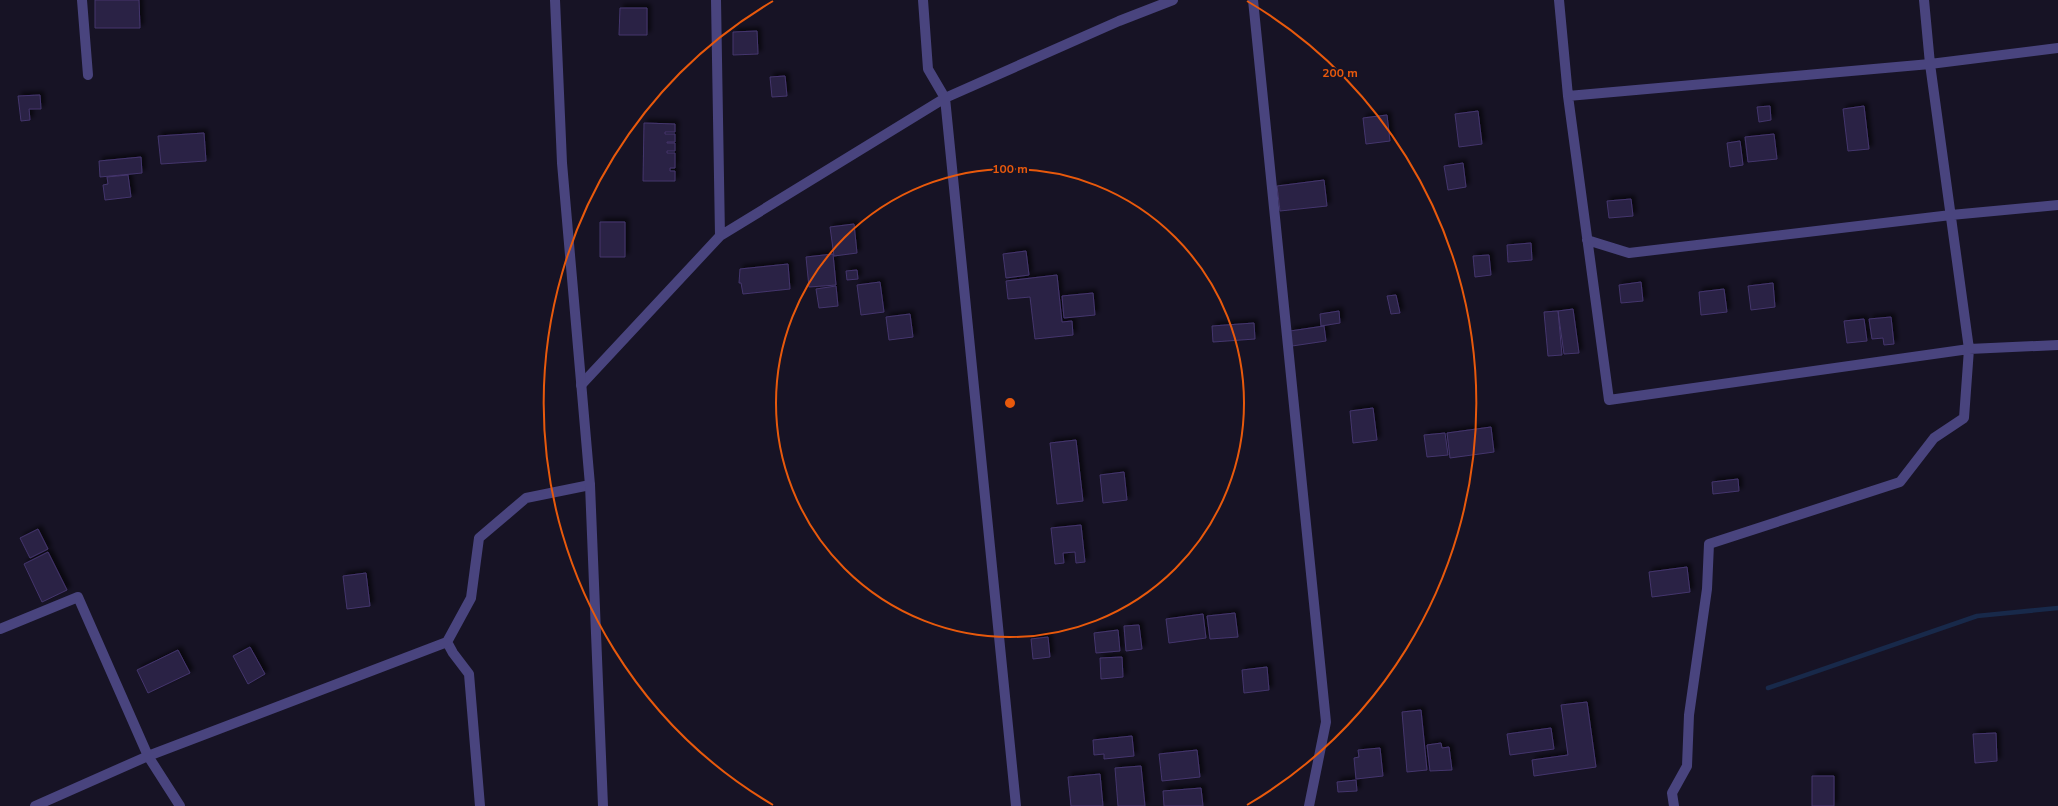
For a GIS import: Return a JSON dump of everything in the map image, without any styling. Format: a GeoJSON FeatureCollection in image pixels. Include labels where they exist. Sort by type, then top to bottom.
{"type":"FeatureCollection","features":[{"type":"Feature","properties":{"kind":"street"},"geometry":{"type":"LineString","coordinates":[[82,0],[88,75]]}},
{"type":"Feature","properties":{"kind":"street"},"geometry":{"type":"LineString","coordinates":[[555,0],[562,163],[590,485],[603,806]]}},
{"type":"Feature","properties":{"kind":"street"},"geometry":{"type":"LineString","coordinates":[[716,0],[720,236]]}},
{"type":"Feature","properties":{"kind":"street"},"geometry":{"type":"LineString","coordinates":[[923,0],[928,69],[945,98],[1016,806]]}},
{"type":"Feature","properties":{"kind":"street"},"geometry":{"type":"LineString","coordinates":[[581,385],[720,236],[945,98],[1119,21],[1173,0]]}},
{"type":"Feature","properties":{"kind":"street"},"geometry":{"type":"LineString","coordinates":[[1253,0],[1326,722],[1309,806]]}},
{"type":"Feature","properties":{"kind":"street"},"geometry":{"type":"LineString","coordinates":[[1558,0],[1568,96],[1609,400],[1969,349],[2058,345]]}},
{"type":"Feature","properties":{"kind":"street"},"geometry":{"type":"LineString","coordinates":[[1674,806],[1672,793],[1687,766],[1689,715],[1707,589],[1708,544],[1900,482],[1934,438],[1964,418],[1969,349],[1930,64],[1924,0]]}},
{"type":"Feature","properties":{"kind":"street"},"geometry":{"type":"LineString","coordinates":[[1568,96],[1930,64],[2058,48]]}},
{"type":"Feature","properties":{"kind":"street"},"geometry":{"type":"LineString","coordinates":[[1587,240],[1629,253],[1951,215],[2058,205]]}},
{"type":"Feature","properties":{"kind":"street"},"geometry":{"type":"LineString","coordinates":[[35,806],[148,756],[447,642],[471,598],[479,538],[526,498],[590,485]]}},
{"type":"Feature","properties":{"kind":"street"},"geometry":{"type":"LineString","coordinates":[[0,629],[78,596],[148,756],[180,806]]}},
{"type":"Feature","properties":{"kind":"street"},"geometry":{"type":"LineString","coordinates":[[447,642],[452,653],[469,674],[480,806]]}},
{"type":"Feature","properties":{"kind":"building"},"geometry":{"type":"Polygon","coordinates":[[[95,0],[139,0],[140,28],[95,28],[95,0]]]}},
{"type":"Feature","properties":{"kind":"building"},"geometry":{"type":"Polygon","coordinates":[[[620,8],[647,8],[647,35],[619,35],[620,8]]]}},
{"type":"Feature","properties":{"kind":"building"},"geometry":{"type":"Polygon","coordinates":[[[757,31],[758,54],[733,55],[733,32],[757,31]]]}},
{"type":"Feature","properties":{"kind":"building"},"geometry":{"type":"Polygon","coordinates":[[[785,76],[787,96],[772,97],[770,77],[785,76]]]}},
{"type":"Feature","properties":{"kind":"building"},"geometry":{"type":"Polygon","coordinates":[[[40,95],[41,109],[29,109],[30,120],[21,121],[18,96],[40,95]]]}},
{"type":"Feature","properties":{"kind":"building"},"geometry":{"type":"Polygon","coordinates":[[[1770,106],[1771,120],[1759,122],[1757,107],[1770,106]]]}},
{"type":"Feature","properties":{"kind":"building"},"geometry":{"type":"Polygon","coordinates":[[[1864,106],[1869,149],[1848,151],[1843,109],[1864,106]]]}},
{"type":"Feature","properties":{"kind":"building"},"geometry":{"type":"Polygon","coordinates":[[[1478,111],[1482,144],[1459,147],[1455,114],[1478,111]]]}},
{"type":"Feature","properties":{"kind":"building"},"geometry":{"type":"Polygon","coordinates":[[[1387,115],[1390,141],[1366,144],[1363,118],[1387,115]]]}},
{"type":"Feature","properties":{"kind":"building"},"geometry":{"type":"Polygon","coordinates":[[[644,123],[675,124],[675,132],[665,132],[665,134],[675,134],[675,142],[667,143],[675,143],[675,151],[667,151],[667,153],[675,153],[675,168],[670,168],[670,171],[675,171],[675,181],[643,181],[644,123]]]}},
{"type":"Feature","properties":{"kind":"building"},"geometry":{"type":"Polygon","coordinates":[[[204,133],[206,161],[161,164],[158,136],[204,133]]]}},
{"type":"Feature","properties":{"kind":"building"},"geometry":{"type":"Polygon","coordinates":[[[1774,134],[1777,159],[1748,162],[1745,137],[1774,134]]]}},
{"type":"Feature","properties":{"kind":"building"},"geometry":{"type":"Polygon","coordinates":[[[1740,141],[1743,165],[1730,167],[1727,143],[1740,141]]]}},
{"type":"Feature","properties":{"kind":"building"},"geometry":{"type":"Polygon","coordinates":[[[141,157],[142,173],[100,177],[99,161],[141,157]]]}},
{"type":"Feature","properties":{"kind":"building"},"geometry":{"type":"Polygon","coordinates":[[[1463,163],[1466,187],[1448,190],[1444,166],[1463,163]]]}},
{"type":"Feature","properties":{"kind":"building"},"geometry":{"type":"Polygon","coordinates":[[[128,175],[131,197],[105,200],[103,185],[108,184],[107,177],[128,175]]]}},
{"type":"Feature","properties":{"kind":"building"},"geometry":{"type":"Polygon","coordinates":[[[1324,180],[1327,206],[1280,211],[1277,186],[1324,180]]]}},
{"type":"Feature","properties":{"kind":"building"},"geometry":{"type":"Polygon","coordinates":[[[1631,199],[1633,216],[1609,218],[1607,201],[1631,199]]]}},
{"type":"Feature","properties":{"kind":"building"},"geometry":{"type":"Polygon","coordinates":[[[600,222],[625,222],[625,257],[600,257],[600,222]]]}},
{"type":"Feature","properties":{"kind":"building"},"geometry":{"type":"Polygon","coordinates":[[[854,224],[857,253],[834,256],[830,227],[854,224]]]}},
{"type":"Feature","properties":{"kind":"building"},"geometry":{"type":"Polygon","coordinates":[[[1531,243],[1532,260],[1508,262],[1507,245],[1531,243]]]}},
{"type":"Feature","properties":{"kind":"building"},"geometry":{"type":"Polygon","coordinates":[[[1026,251],[1029,275],[1006,278],[1003,254],[1026,251]]]}},
{"type":"Feature","properties":{"kind":"building"},"geometry":{"type":"Polygon","coordinates":[[[833,254],[836,285],[809,287],[806,257],[833,254]]]}},
{"type":"Feature","properties":{"kind":"building"},"geometry":{"type":"Polygon","coordinates":[[[1489,255],[1491,275],[1475,277],[1473,256],[1489,255]]]}},
{"type":"Feature","properties":{"kind":"building"},"geometry":{"type":"Polygon","coordinates":[[[788,264],[790,289],[743,294],[741,283],[739,283],[740,269],[788,264]]]}},
{"type":"Feature","properties":{"kind":"building"},"geometry":{"type":"Polygon","coordinates":[[[857,270],[858,279],[847,280],[846,271],[857,270]]]}},
{"type":"Feature","properties":{"kind":"building"},"geometry":{"type":"Polygon","coordinates":[[[1057,275],[1062,322],[1072,321],[1073,335],[1035,339],[1030,297],[1008,299],[1006,281],[1057,275]]]}},
{"type":"Feature","properties":{"kind":"building"},"geometry":{"type":"Polygon","coordinates":[[[880,282],[884,312],[861,315],[857,285],[880,282]]]}},
{"type":"Feature","properties":{"kind":"building"},"geometry":{"type":"Polygon","coordinates":[[[1641,282],[1643,301],[1621,303],[1619,285],[1641,282]]]}},
{"type":"Feature","properties":{"kind":"building"},"geometry":{"type":"Polygon","coordinates":[[[1773,283],[1775,307],[1751,310],[1748,286],[1773,283]]]}},
{"type":"Feature","properties":{"kind":"building"},"geometry":{"type":"Polygon","coordinates":[[[836,286],[838,306],[819,308],[816,289],[836,286]]]}},
{"type":"Feature","properties":{"kind":"building"},"geometry":{"type":"Polygon","coordinates":[[[1724,289],[1727,312],[1701,315],[1699,292],[1724,289]]]}},
{"type":"Feature","properties":{"kind":"building"},"geometry":{"type":"Polygon","coordinates":[[[1093,293],[1095,315],[1064,318],[1062,296],[1093,293]]]}},
{"type":"Feature","properties":{"kind":"building"},"geometry":{"type":"Polygon","coordinates":[[[1396,295],[1400,313],[1391,314],[1387,296],[1396,295]]]}},
{"type":"Feature","properties":{"kind":"building"},"geometry":{"type":"Polygon","coordinates":[[[1573,309],[1579,353],[1564,354],[1558,311],[1573,309]]]}},
{"type":"Feature","properties":{"kind":"building"},"geometry":{"type":"Polygon","coordinates":[[[1339,311],[1340,323],[1321,326],[1320,314],[1339,311]]]}},
{"type":"Feature","properties":{"kind":"building"},"geometry":{"type":"Polygon","coordinates":[[[1558,311],[1562,355],[1548,356],[1544,312],[1558,311]]]}},
{"type":"Feature","properties":{"kind":"building"},"geometry":{"type":"Polygon","coordinates":[[[910,314],[913,337],[889,340],[886,317],[910,314]]]}},
{"type":"Feature","properties":{"kind":"building"},"geometry":{"type":"Polygon","coordinates":[[[1891,317],[1894,344],[1884,345],[1883,338],[1872,339],[1869,319],[1891,317]]]}},
{"type":"Feature","properties":{"kind":"building"},"geometry":{"type":"Polygon","coordinates":[[[1864,319],[1867,341],[1847,343],[1844,321],[1864,319]]]}},
{"type":"Feature","properties":{"kind":"building"},"geometry":{"type":"Polygon","coordinates":[[[1254,323],[1255,339],[1213,342],[1212,326],[1254,323]]]}},
{"type":"Feature","properties":{"kind":"building"},"geometry":{"type":"Polygon","coordinates":[[[1324,326],[1326,341],[1292,346],[1290,331],[1324,326]]]}},
{"type":"Feature","properties":{"kind":"building"},"geometry":{"type":"Polygon","coordinates":[[[1373,408],[1377,440],[1353,443],[1350,411],[1373,408]]]}},
{"type":"Feature","properties":{"kind":"building"},"geometry":{"type":"Polygon","coordinates":[[[1491,427],[1494,452],[1450,458],[1447,433],[1491,427]]]}},
{"type":"Feature","properties":{"kind":"building"},"geometry":{"type":"Polygon","coordinates":[[[1445,433],[1448,455],[1427,457],[1424,435],[1445,433]]]}},
{"type":"Feature","properties":{"kind":"building"},"geometry":{"type":"Polygon","coordinates":[[[1076,440],[1083,501],[1057,504],[1050,443],[1076,440]]]}},
{"type":"Feature","properties":{"kind":"building"},"geometry":{"type":"Polygon","coordinates":[[[1124,472],[1127,500],[1103,503],[1100,475],[1124,472]]]}},
{"type":"Feature","properties":{"kind":"building"},"geometry":{"type":"Polygon","coordinates":[[[1738,479],[1739,491],[1713,494],[1712,482],[1738,479]]]}},
{"type":"Feature","properties":{"kind":"building"},"geometry":{"type":"Polygon","coordinates":[[[1081,525],[1085,562],[1076,563],[1075,552],[1063,553],[1064,563],[1055,564],[1051,528],[1081,525]]]}},
{"type":"Feature","properties":{"kind":"building"},"geometry":{"type":"Polygon","coordinates":[[[38,529],[48,549],[30,558],[20,538],[38,529]]]}},
{"type":"Feature","properties":{"kind":"building"},"geometry":{"type":"Polygon","coordinates":[[[48,552],[67,590],[42,602],[24,564],[48,552]]]}},
{"type":"Feature","properties":{"kind":"building"},"geometry":{"type":"Polygon","coordinates":[[[1687,567],[1690,592],[1652,597],[1649,572],[1687,567]]]}},
{"type":"Feature","properties":{"kind":"building"},"geometry":{"type":"Polygon","coordinates":[[[366,573],[370,606],[347,609],[343,576],[366,573]]]}},
{"type":"Feature","properties":{"kind":"building"},"geometry":{"type":"Polygon","coordinates":[[[1235,613],[1238,637],[1210,639],[1207,616],[1235,613]]]}},
{"type":"Feature","properties":{"kind":"building"},"geometry":{"type":"Polygon","coordinates":[[[1203,614],[1206,638],[1169,643],[1166,619],[1203,614]]]}},
{"type":"Feature","properties":{"kind":"building"},"geometry":{"type":"Polygon","coordinates":[[[1139,625],[1142,649],[1126,651],[1124,626],[1139,625]]]}},
{"type":"Feature","properties":{"kind":"building"},"geometry":{"type":"Polygon","coordinates":[[[1118,630],[1120,651],[1096,653],[1094,633],[1118,630]]]}},
{"type":"Feature","properties":{"kind":"building"},"geometry":{"type":"Polygon","coordinates":[[[1048,637],[1050,657],[1033,659],[1031,639],[1048,637]]]}},
{"type":"Feature","properties":{"kind":"building"},"geometry":{"type":"Polygon","coordinates":[[[250,647],[265,674],[248,684],[233,656],[250,647]]]}},
{"type":"Feature","properties":{"kind":"building"},"geometry":{"type":"Polygon","coordinates":[[[178,650],[190,673],[148,693],[137,670],[178,650]]]}},
{"type":"Feature","properties":{"kind":"building"},"geometry":{"type":"Polygon","coordinates":[[[1122,657],[1123,677],[1101,679],[1100,658],[1122,657]]]}},
{"type":"Feature","properties":{"kind":"building"},"geometry":{"type":"Polygon","coordinates":[[[1267,667],[1269,690],[1244,693],[1242,670],[1267,667]]]}},
{"type":"Feature","properties":{"kind":"building"},"geometry":{"type":"Polygon","coordinates":[[[1587,702],[1596,767],[1534,776],[1532,760],[1568,755],[1561,705],[1587,702]]]}},
{"type":"Feature","properties":{"kind":"building"},"geometry":{"type":"Polygon","coordinates":[[[1421,710],[1427,770],[1407,772],[1402,712],[1421,710]]]}},
{"type":"Feature","properties":{"kind":"building"},"geometry":{"type":"Polygon","coordinates":[[[1551,728],[1554,749],[1510,755],[1507,734],[1551,728]]]}},
{"type":"Feature","properties":{"kind":"building"},"geometry":{"type":"Polygon","coordinates":[[[1996,733],[1997,761],[1975,763],[1973,734],[1996,733]]]}},
{"type":"Feature","properties":{"kind":"building"},"geometry":{"type":"Polygon","coordinates":[[[1132,736],[1134,756],[1104,759],[1104,754],[1094,755],[1093,740],[1132,736]]]}},
{"type":"Feature","properties":{"kind":"building"},"geometry":{"type":"Polygon","coordinates":[[[1441,743],[1442,748],[1449,747],[1452,770],[1430,771],[1427,745],[1441,743]]]}},
{"type":"Feature","properties":{"kind":"building"},"geometry":{"type":"Polygon","coordinates":[[[1380,748],[1383,776],[1356,779],[1354,758],[1359,757],[1358,750],[1380,748]]]}},
{"type":"Feature","properties":{"kind":"building"},"geometry":{"type":"Polygon","coordinates":[[[1197,750],[1200,777],[1162,781],[1159,754],[1197,750]]]}},
{"type":"Feature","properties":{"kind":"building"},"geometry":{"type":"Polygon","coordinates":[[[1141,766],[1145,806],[1118,806],[1115,768],[1141,766]]]}},
{"type":"Feature","properties":{"kind":"building"},"geometry":{"type":"Polygon","coordinates":[[[1100,774],[1103,806],[1071,806],[1068,777],[1100,774]]]}},
{"type":"Feature","properties":{"kind":"building"},"geometry":{"type":"Polygon","coordinates":[[[1812,776],[1834,776],[1834,806],[1812,806],[1812,776]]]}},
{"type":"Feature","properties":{"kind":"building"},"geometry":{"type":"Polygon","coordinates":[[[1356,780],[1357,791],[1338,792],[1337,782],[1356,780]]]}},
{"type":"Feature","properties":{"kind":"building"},"geometry":{"type":"Polygon","coordinates":[[[1201,788],[1203,806],[1164,806],[1163,791],[1201,788]]]}},
{"type":"Feature","properties":{"kind":"waterway"},"geometry":{"type":"LineString","coordinates":[[1768,688],[1977,616],[2058,608]]}}]}
